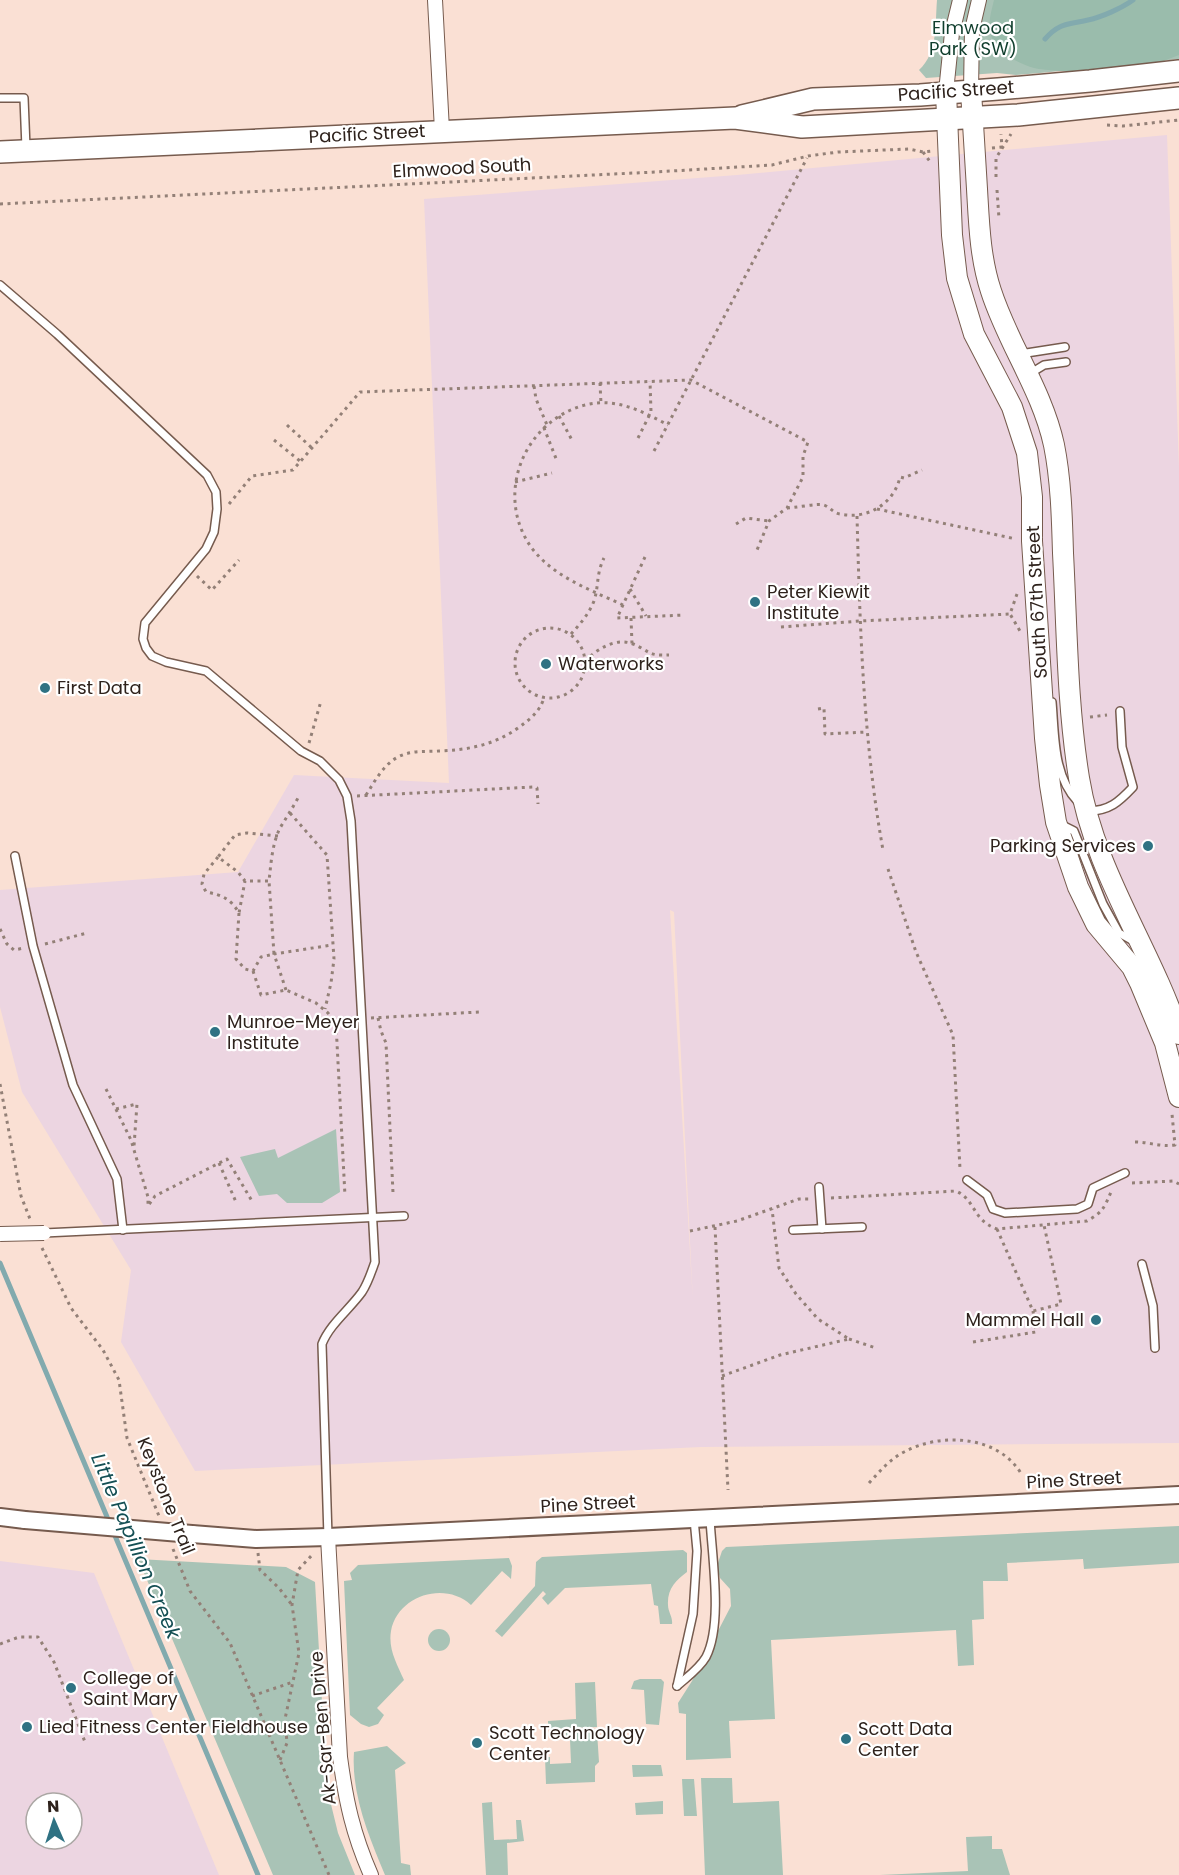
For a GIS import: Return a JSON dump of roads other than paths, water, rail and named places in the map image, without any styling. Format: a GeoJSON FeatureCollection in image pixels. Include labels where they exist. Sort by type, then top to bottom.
{"type":"FeatureCollection","features":[{"type":"Feature","properties":{"kind":"main road","name":"Pacific Street"},"geometry":{"type":"LineString","coordinates":[[0,152],[735,117],[813,99],[971,91],[1179,71]]}},
{"type":"Feature","properties":{"kind":"main road","name":"South 67th Street"},"geometry":{"type":"LineString","coordinates":[[971,91],[978,216],[984,265],[994,300],[1029,375],[1048,424],[1054,448],[1079,779],[1097,848],[1121,906],[1164,993],[1179,1034]]}},
{"type":"Feature","properties":{"kind":"main road","name":"South 67th Street"},"geometry":{"type":"LineString","coordinates":[[946,92],[952,235],[957,278],[974,334],[1012,407],[1027,453],[1032,497],[1045,738],[1056,822],[1078,887],[1096,924],[1132,967],[1166,1043],[1175,1104]]}},
{"type":"Feature","properties":{"kind":"main road","name":"Pacific Street"},"geometry":{"type":"LineString","coordinates":[[735,117],[802,127],[973,118],[1179,98]]}},
{"type":"Feature","properties":{"kind":"main road"},"geometry":{"type":"LineString","coordinates":[[997,378],[1016,391],[1047,467],[1058,487]]}},
{"type":"Feature","properties":{"kind":"street"},"geometry":{"type":"LineString","coordinates":[[435,0],[442,130]]}},
{"type":"Feature","properties":{"kind":"street"},"geometry":{"type":"LineString","coordinates":[[946,92],[952,33],[960,0]]}},
{"type":"Feature","properties":{"kind":"street"},"geometry":{"type":"LineString","coordinates":[[971,91],[972,30],[979,0]]}},
{"type":"Feature","properties":{"kind":"street"},"geometry":{"type":"LineString","coordinates":[[0,1234],[39,1235]]}},
{"type":"Feature","properties":{"kind":"street","name":"Pine Street"},"geometry":{"type":"LineString","coordinates":[[0,1517],[256,1539],[1179,1495]]}},
{"type":"Feature","properties":{"kind":"street","name":"Ak-Sar-Ben Drive"},"geometry":{"type":"LineString","coordinates":[[328,1537],[344,1788],[357,1841],[371,1875]]}},
{"type":"Feature","properties":{"kind":"lane"},"geometry":{"type":"LineString","coordinates":[[0,98],[24,98],[27,151]]}},
{"type":"Feature","properties":{"kind":"lane"},"geometry":{"type":"LineString","coordinates":[[0,285],[57,334],[207,475],[216,492],[214,532],[206,549],[145,622],[143,639],[146,648],[152,656],[166,662],[206,671],[305,753],[320,761],[339,780],[347,796],[351,821],[375,1262],[363,1292],[327,1333],[322,1344],[328,1537]]}},
{"type":"Feature","properties":{"kind":"lane"},"geometry":{"type":"LineString","coordinates":[[1019,354],[1065,347]]}},
{"type":"Feature","properties":{"kind":"lane"},"geometry":{"type":"LineString","coordinates":[[1029,375],[1044,365],[1066,362]]}},
{"type":"Feature","properties":{"kind":"lane"},"geometry":{"type":"LineString","coordinates":[[1036,599],[1045,626],[1048,658]]}},
{"type":"Feature","properties":{"kind":"lane"},"geometry":{"type":"LineString","coordinates":[[1051,691],[1058,760],[1063,781],[1071,795],[1087,812],[1099,811],[1116,805],[1133,787],[1122,747],[1120,711]]}},
{"type":"Feature","properties":{"kind":"lane"},"geometry":{"type":"LineString","coordinates":[[1056,822],[1074,831],[1103,904],[1119,933],[1140,944]]}},
{"type":"Feature","properties":{"kind":"lane"},"geometry":{"type":"LineString","coordinates":[[15,856],[33,946],[73,1085],[117,1179],[123,1230]]}},
{"type":"Feature","properties":{"kind":"lane"},"geometry":{"type":"LineString","coordinates":[[967,1180],[987,1195],[993,1209],[1015,1213],[1077,1209],[1088,1204],[1093,1188],[1125,1173]]}},
{"type":"Feature","properties":{"kind":"lane"},"geometry":{"type":"LineString","coordinates":[[819,1187],[822,1229]]}},
{"type":"Feature","properties":{"kind":"lane"},"geometry":{"type":"LineString","coordinates":[[39,1235],[404,1216]]}},
{"type":"Feature","properties":{"kind":"lane"},"geometry":{"type":"LineString","coordinates":[[794,1230],[862,1227]]}},
{"type":"Feature","properties":{"kind":"lane"},"geometry":{"type":"LineString","coordinates":[[1142,1264],[1153,1306],[1155,1348]]}},
{"type":"Feature","properties":{"kind":"lane"},"geometry":{"type":"LineString","coordinates":[[702,1518],[715,1617],[713,1638],[696,1671],[677,1686],[693,1614],[697,1551],[702,1518]]}},
{"type":"Feature","properties":{"kind":"waterway"},"geometry":{"type":"LineString","coordinates":[[1045,39],[1060,27],[1099,17],[1133,0]]}},
{"type":"Feature","properties":{"kind":"waterway","name":"Little Papillion Creek"},"geometry":{"type":"LineString","coordinates":[[0,1263],[258,1875]]}},
{"type":"Feature","properties":{"kind":"place","name":"Peter Kiewit Institute"},"geometry":{"type":"Point","coordinates":[755,602]}},
{"type":"Feature","properties":{"kind":"place","name":"Waterworks"},"geometry":{"type":"Point","coordinates":[546,664]}},
{"type":"Feature","properties":{"kind":"place","name":"First Data"},"geometry":{"type":"Point","coordinates":[45,688]}},
{"type":"Feature","properties":{"kind":"place","name":"Parking Services"},"geometry":{"type":"Point","coordinates":[1148,846]}},
{"type":"Feature","properties":{"kind":"place","name":"Munroe-Meyer Institute"},"geometry":{"type":"Point","coordinates":[215,1032]}},
{"type":"Feature","properties":{"kind":"place","name":"Mammel Hall"},"geometry":{"type":"Point","coordinates":[1096,1320]}},
{"type":"Feature","properties":{"kind":"place","name":"College of Saint Mary"},"geometry":{"type":"Point","coordinates":[71,1688]}},
{"type":"Feature","properties":{"kind":"place","name":"Lied Fitness Center Fieldhouse"},"geometry":{"type":"Point","coordinates":[27,1727]}},
{"type":"Feature","properties":{"kind":"place","name":"Scott Data Center"},"geometry":{"type":"Point","coordinates":[846,1739]}},
{"type":"Feature","properties":{"kind":"place","name":"Scott Technology Center"},"geometry":{"type":"Point","coordinates":[477,1743]}},
{"type":"Feature","properties":{"kind":"park label","name":"Elmwood Park (SW)"},"geometry":{"type":"Point","coordinates":[973,38]}}]}
